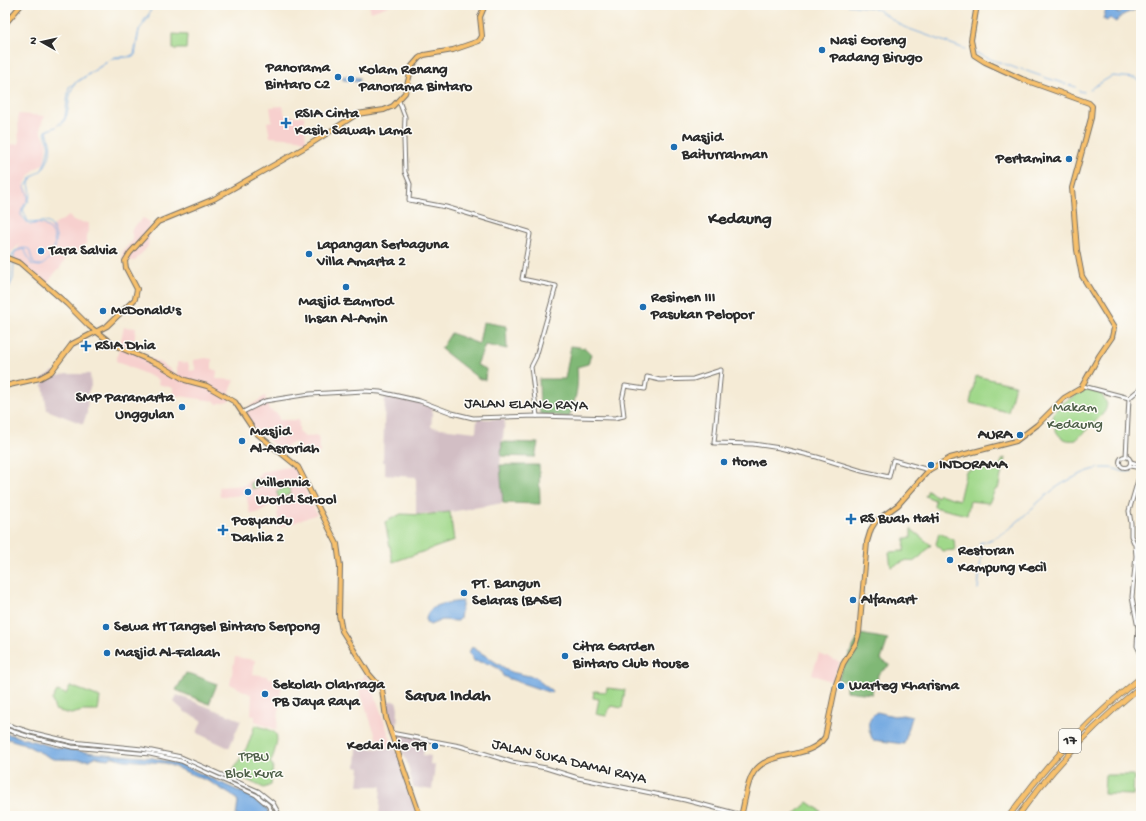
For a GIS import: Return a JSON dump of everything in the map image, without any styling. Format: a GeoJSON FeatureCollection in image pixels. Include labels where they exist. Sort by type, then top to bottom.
{"type":"FeatureCollection","features":[{"type":"Feature","properties":{"kind":"highway","name":"17"},"geometry":{"type":"LineString","coordinates":[[1009,816],[1034,782],[1081,730],[1141,677]]}},
{"type":"Feature","properties":{"kind":"highway","name":"17"},"geometry":{"type":"LineString","coordinates":[[1018,816],[1059,763],[1086,734],[1141,686]]}},
{"type":"Feature","properties":{"kind":"main road"},"geometry":{"type":"LineString","coordinates":[[5,24],[21,5]]}},
{"type":"Feature","properties":{"kind":"main road"},"geometry":{"type":"LineString","coordinates":[[5,386],[40,378],[51,372],[72,344],[80,338],[98,331],[118,317],[135,299],[137,289],[126,268],[125,261],[130,253],[158,222],[175,213],[214,199],[309,145],[357,114],[384,110],[399,101],[405,93],[412,66],[419,58],[424,55],[448,51],[480,41],[482,36],[480,17],[485,5]]}},
{"type":"Feature","properties":{"kind":"main road"},"geometry":{"type":"LineString","coordinates":[[741,815],[755,770],[768,761],[808,750],[824,738],[839,675],[843,664],[858,637],[867,547],[871,529],[876,521],[898,505],[929,470],[950,458],[1016,441],[1037,425],[1064,398],[1083,386],[1115,331],[1082,276],[1072,191],[1091,118],[1090,104],[1015,76],[985,62],[972,51],[969,33],[976,5]]}},
{"type":"Feature","properties":{"kind":"main road"},"geometry":{"type":"LineString","coordinates":[[10,258],[62,300],[89,326],[98,331],[114,345],[160,365],[179,378],[206,386],[235,402],[249,426],[298,467],[337,544],[340,566],[338,615],[342,630],[369,674],[382,689],[384,711],[405,768],[412,795],[420,816]]}},
{"type":"Feature","properties":{"kind":"street"},"geometry":{"type":"LineString","coordinates":[[399,101],[405,117],[405,172],[410,184],[409,200],[446,207],[530,232],[522,279],[556,286],[536,357],[531,367],[537,416]]}},
{"type":"Feature","properties":{"kind":"street","name":"JALAN ELANG RAYA"},"geometry":{"type":"LineString","coordinates":[[242,412],[265,401],[310,394],[364,391],[380,392],[420,401],[466,417],[537,416],[615,418],[624,416],[622,400],[625,386],[645,389],[647,378],[660,380],[693,379],[721,370],[714,443],[753,444],[780,448],[816,457],[862,472],[889,477],[893,460],[929,470]]}},
{"type":"Feature","properties":{"kind":"street"},"geometry":{"type":"LineString","coordinates":[[1083,386],[1130,398]]}},
{"type":"Feature","properties":{"kind":"street"},"geometry":{"type":"LineString","coordinates":[[1126,457],[1130,398],[1141,388]]}},
{"type":"Feature","properties":{"kind":"street"},"geometry":{"type":"LineString","coordinates":[[1126,457],[1130,459],[1130,464]]}},
{"type":"Feature","properties":{"kind":"street"},"geometry":{"type":"LineString","coordinates":[[1126,457],[1121,460],[1121,465],[1125,468],[1130,464],[1141,465]]}},
{"type":"Feature","properties":{"kind":"street"},"geometry":{"type":"LineString","coordinates":[[1130,464],[1141,469],[1129,511],[1131,536],[1135,545],[1136,556],[1132,597],[1138,625],[1136,642],[1141,654]]}},
{"type":"Feature","properties":{"kind":"street"},"geometry":{"type":"LineString","coordinates":[[5,724],[30,732],[72,742],[142,749],[181,757],[258,791],[273,803],[280,816]]}},
{"type":"Feature","properties":{"kind":"street"},"geometry":{"type":"LineString","coordinates":[[5,729],[30,737],[72,747],[150,754],[181,762],[256,795],[268,805],[274,816]]}},
{"type":"Feature","properties":{"kind":"street","name":"JALAN SUKA DAMAI RAYA"},"geometry":{"type":"LineString","coordinates":[[391,733],[460,746],[512,762],[546,768],[578,778],[685,800],[741,815]]}},
{"type":"Feature","properties":{"kind":"shaded area"},"geometry":{"type":"Polygon","coordinates":[[[369,5],[391,5],[371,12],[369,5]]]}},
{"type":"Feature","properties":{"kind":"shaded area","name":"RSIA Cinta Kasih Sawah Lama"},"geometry":{"type":"Polygon","coordinates":[[[283,106],[285,116],[304,116],[306,142],[299,139],[270,137],[267,122],[272,121],[270,107],[283,106]]]}},
{"type":"Feature","properties":{"kind":"shaded area"},"geometry":{"type":"Polygon","coordinates":[[[18,114],[45,116],[41,124],[41,131],[47,143],[44,163],[33,171],[24,185],[29,192],[29,198],[23,206],[21,214],[24,220],[29,225],[38,223],[51,227],[69,216],[73,221],[89,223],[86,244],[75,253],[73,249],[67,249],[63,253],[67,256],[59,270],[57,270],[47,284],[13,258],[20,244],[11,252],[10,256],[5,255],[5,145],[19,144],[18,114]]]}},
{"type":"Feature","properties":{"kind":"shaded area"},"geometry":{"type":"Polygon","coordinates":[[[143,218],[150,222],[148,246],[135,261],[125,260],[122,258],[123,251],[133,240],[131,230],[143,218]]]}},
{"type":"Feature","properties":{"kind":"shaded area"},"geometry":{"type":"Polygon","coordinates":[[[124,327],[136,328],[133,351],[163,364],[177,375],[177,362],[188,363],[190,371],[196,370],[193,360],[206,358],[212,359],[212,369],[217,371],[216,379],[235,380],[228,396],[231,400],[217,404],[214,401],[173,395],[173,388],[158,384],[159,380],[116,361],[124,327]]]}},
{"type":"Feature","properties":{"kind":"shaded area"},"geometry":{"type":"Polygon","coordinates":[[[54,371],[59,376],[66,374],[90,374],[91,386],[88,392],[87,413],[83,424],[47,410],[42,379],[54,371]]]}},
{"type":"Feature","properties":{"kind":"shaded area"},"geometry":{"type":"Polygon","coordinates":[[[385,394],[433,405],[431,427],[476,432],[477,419],[505,419],[500,465],[503,503],[450,512],[416,514],[416,477],[385,475],[385,462],[383,462],[385,394]]]}},
{"type":"Feature","properties":{"kind":"shaded area"},"geometry":{"type":"Polygon","coordinates":[[[265,396],[269,410],[278,414],[279,420],[299,420],[299,432],[305,437],[318,436],[320,453],[312,452],[306,448],[299,449],[296,442],[279,449],[250,425],[243,411],[265,396]]]}},
{"type":"Feature","properties":{"kind":"shaded area"},"geometry":{"type":"Polygon","coordinates":[[[294,466],[317,514],[280,528],[277,513],[279,512],[275,501],[260,512],[252,514],[250,513],[246,495],[220,497],[219,487],[245,485],[249,480],[258,477],[261,472],[294,466]]]}},
{"type":"Feature","properties":{"kind":"shaded area"},"geometry":{"type":"Polygon","coordinates":[[[819,654],[840,662],[832,682],[812,674],[819,654]]]}},
{"type":"Feature","properties":{"kind":"shaded area","name":"Sekolah Olahraga PB Jaya Raya"},"geometry":{"type":"Polygon","coordinates":[[[235,657],[255,660],[253,674],[267,676],[267,678],[282,679],[277,730],[255,721],[255,716],[251,714],[252,695],[230,684],[235,657]]]}},
{"type":"Feature","properties":{"kind":"shaded area"},"geometry":{"type":"Polygon","coordinates":[[[365,673],[369,679],[394,749],[380,748],[356,680],[363,679],[365,673]]]}},
{"type":"Feature","properties":{"kind":"shaded area"},"geometry":{"type":"Polygon","coordinates":[[[177,695],[241,720],[229,748],[197,733],[202,720],[185,712],[174,702],[177,695]]]}},
{"type":"Feature","properties":{"kind":"shaded area"},"geometry":{"type":"Polygon","coordinates":[[[385,701],[396,701],[398,708],[397,733],[426,738],[423,755],[431,756],[430,764],[435,765],[432,790],[413,787],[407,762],[392,732],[386,712],[385,701]]]}},
{"type":"Feature","properties":{"kind":"shaded area"},"geometry":{"type":"Polygon","coordinates":[[[357,748],[394,749],[398,753],[417,816],[379,816],[381,786],[358,786],[360,768],[356,767],[357,748]]]}},
{"type":"Feature","properties":{"kind":"green space"},"geometry":{"type":"Polygon","coordinates":[[[173,34],[187,35],[186,49],[173,49],[173,34]]]}},
{"type":"Feature","properties":{"kind":"green space"},"geometry":{"type":"Polygon","coordinates":[[[483,322],[506,326],[507,349],[485,345],[477,365],[486,369],[485,380],[478,378],[441,349],[451,333],[479,344],[483,322]]]}},
{"type":"Feature","properties":{"kind":"green space"},"geometry":{"type":"Polygon","coordinates":[[[571,346],[585,348],[591,354],[588,364],[577,367],[578,380],[569,417],[540,414],[539,379],[565,379],[571,346]]]}},
{"type":"Feature","properties":{"kind":"green space"},"geometry":{"type":"Polygon","coordinates":[[[976,376],[1015,385],[1008,412],[970,403],[976,376]]]}},
{"type":"Feature","properties":{"kind":"green space","name":"Makam Kedaung"},"geometry":{"type":"Polygon","coordinates":[[[1085,389],[1101,393],[1107,404],[1105,411],[1076,440],[1065,439],[1058,434],[1054,424],[1053,413],[1063,403],[1085,389]]]}},
{"type":"Feature","properties":{"kind":"green space"},"geometry":{"type":"Polygon","coordinates":[[[502,442],[538,443],[535,457],[501,456],[502,442]]]}},
{"type":"Feature","properties":{"kind":"green space"},"geometry":{"type":"Polygon","coordinates":[[[1005,458],[998,489],[995,490],[989,503],[970,501],[967,515],[934,507],[935,500],[925,496],[928,490],[937,497],[939,494],[959,500],[966,471],[982,467],[998,468],[1005,458]]]}},
{"type":"Feature","properties":{"kind":"green space"},"geometry":{"type":"Polygon","coordinates":[[[500,465],[539,465],[540,504],[503,503],[500,465]]]}},
{"type":"Feature","properties":{"kind":"green space"},"geometry":{"type":"Polygon","coordinates":[[[261,479],[263,485],[252,489],[250,483],[261,479]]]}},
{"type":"Feature","properties":{"kind":"green space"},"geometry":{"type":"Polygon","coordinates":[[[288,487],[291,494],[279,498],[276,491],[288,487]]]}},
{"type":"Feature","properties":{"kind":"green space"},"geometry":{"type":"Polygon","coordinates":[[[450,512],[454,541],[393,562],[385,522],[401,514],[423,515],[450,512]]]}},
{"type":"Feature","properties":{"kind":"green space"},"geometry":{"type":"Polygon","coordinates":[[[911,529],[931,545],[913,562],[907,560],[891,567],[889,552],[904,551],[905,538],[911,538],[911,529]]]}},
{"type":"Feature","properties":{"kind":"green space"},"geometry":{"type":"Polygon","coordinates":[[[939,533],[954,540],[955,550],[942,551],[936,544],[939,533]]]}},
{"type":"Feature","properties":{"kind":"green space"},"geometry":{"type":"Polygon","coordinates":[[[860,634],[888,639],[881,660],[890,665],[878,674],[877,683],[873,683],[872,694],[846,691],[846,682],[838,680],[842,668],[860,634]]]}},
{"type":"Feature","properties":{"kind":"green space"},"geometry":{"type":"Polygon","coordinates":[[[186,673],[217,684],[209,704],[176,690],[186,673]]]}},
{"type":"Feature","properties":{"kind":"green space"},"geometry":{"type":"Polygon","coordinates":[[[70,686],[100,697],[98,711],[83,711],[71,714],[55,710],[52,700],[57,691],[66,694],[70,686]]]}},
{"type":"Feature","properties":{"kind":"green space"},"geometry":{"type":"Polygon","coordinates":[[[607,688],[625,690],[622,708],[612,706],[606,716],[596,714],[599,699],[593,698],[594,691],[606,692],[607,688]]]}},
{"type":"Feature","properties":{"kind":"green space","name":"TPBU Blok Kura"},"geometry":{"type":"Polygon","coordinates":[[[255,725],[273,731],[277,737],[273,757],[270,763],[273,765],[271,785],[264,788],[232,773],[248,745],[255,725]]]}},
{"type":"Feature","properties":{"kind":"green space"},"geometry":{"type":"Polygon","coordinates":[[[1105,775],[1134,775],[1133,795],[1104,794],[1105,775]]]}},
{"type":"Feature","properties":{"kind":"green space"},"geometry":{"type":"Polygon","coordinates":[[[808,802],[821,811],[817,816],[793,816],[808,802]]]}},
{"type":"Feature","properties":{"kind":"water"},"geometry":{"type":"Polygon","coordinates":[[[1125,5],[1141,5],[1139,8],[1122,15],[1116,22],[1110,18],[1107,21],[1103,19],[1106,9],[1120,13],[1125,5]]]}},
{"type":"Feature","properties":{"kind":"water","name":"Kolam Renang Panorama Bintaro"},"geometry":{"type":"Polygon","coordinates":[[[343,76],[360,78],[359,82],[343,80],[343,76]]]}},
{"type":"Feature","properties":{"kind":"water"},"geometry":{"type":"Polygon","coordinates":[[[463,601],[460,618],[458,621],[442,620],[430,625],[426,622],[429,611],[439,605],[463,601]]]}},
{"type":"Feature","properties":{"kind":"water"},"geometry":{"type":"Polygon","coordinates":[[[575,643],[588,645],[587,652],[574,650],[575,643]]]}},
{"type":"Feature","properties":{"kind":"water"},"geometry":{"type":"Polygon","coordinates":[[[472,647],[511,672],[534,677],[552,691],[551,693],[507,678],[503,676],[495,667],[483,662],[474,661],[469,652],[472,647]]]}},
{"type":"Feature","properties":{"kind":"water"},"geometry":{"type":"Polygon","coordinates":[[[877,712],[894,716],[903,715],[912,717],[904,744],[873,740],[869,729],[869,721],[877,712]]]}},
{"type":"Feature","properties":{"kind":"water"},"geometry":{"type":"Polygon","coordinates":[[[5,733],[53,747],[94,753],[153,758],[182,765],[254,798],[267,809],[271,816],[236,816],[238,802],[236,798],[210,782],[165,763],[124,760],[113,757],[108,759],[95,757],[89,760],[53,759],[22,743],[5,738],[5,733]]]}},
{"type":"Feature","properties":{"kind":"waterway"},"geometry":{"type":"LineString","coordinates":[[11,258],[15,251],[24,249],[32,265],[40,266],[51,256],[55,242],[54,236],[50,230],[45,225],[37,223],[30,225],[21,215],[23,207],[28,199],[25,187],[33,176],[42,170],[46,160],[49,146],[45,131],[56,127],[65,118],[69,87],[113,58],[128,57],[134,54],[139,30],[148,18],[152,5]]}},
{"type":"Feature","properties":{"kind":"waterway"},"geometry":{"type":"LineString","coordinates":[[848,5],[875,8],[904,27],[965,49]]}},
{"type":"Feature","properties":{"kind":"waterway"},"geometry":{"type":"LineString","coordinates":[[143,22],[148,15]]}},
{"type":"Feature","properties":{"kind":"waterway"},"geometry":{"type":"LineString","coordinates":[[130,57],[135,55],[139,30]]}},
{"type":"Feature","properties":{"kind":"waterway"},"geometry":{"type":"LineString","coordinates":[[975,53],[1003,64]]}},
{"type":"Feature","properties":{"kind":"waterway"},"geometry":{"type":"LineString","coordinates":[[114,57],[125,57]]}},
{"type":"Feature","properties":{"kind":"waterway"},"geometry":{"type":"LineString","coordinates":[[79,81],[110,60]]}},
{"type":"Feature","properties":{"kind":"waterway"},"geometry":{"type":"LineString","coordinates":[[1005,64],[1018,69]]}},
{"type":"Feature","properties":{"kind":"waterway"},"geometry":{"type":"LineString","coordinates":[[1021,69],[1041,76]]}},
{"type":"Feature","properties":{"kind":"waterway"},"geometry":{"type":"LineString","coordinates":[[1090,89],[1112,76],[1135,78],[1141,82]]}},
{"type":"Feature","properties":{"kind":"waterway"},"geometry":{"type":"LineString","coordinates":[[1043,77],[1066,84]]}},
{"type":"Feature","properties":{"kind":"waterway"},"geometry":{"type":"LineString","coordinates":[[61,125],[67,115],[70,93],[75,84]]}},
{"type":"Feature","properties":{"kind":"waterway"},"geometry":{"type":"LineString","coordinates":[[1069,85],[1076,87]]}},
{"type":"Feature","properties":{"kind":"waterway"},"geometry":{"type":"LineString","coordinates":[[1079,91],[1084,92]]}},
{"type":"Feature","properties":{"kind":"waterway"},"geometry":{"type":"LineString","coordinates":[[44,167],[50,155],[50,141],[47,132],[49,129]]}},
{"type":"Feature","properties":{"kind":"waterway"},"geometry":{"type":"LineString","coordinates":[[28,202],[31,193],[29,184],[31,179]]}},
{"type":"Feature","properties":{"kind":"waterway"},"geometry":{"type":"LineString","coordinates":[[26,204],[23,210],[28,222],[49,223],[54,230],[56,242]]}},
{"type":"Feature","properties":{"kind":"waterway"},"geometry":{"type":"LineString","coordinates":[[51,258],[55,247]]}},
{"type":"Feature","properties":{"kind":"waterway"},"geometry":{"type":"LineString","coordinates":[[14,259],[14,253],[18,250],[27,248],[29,249],[33,262],[36,265],[41,265]]}},
{"type":"Feature","properties":{"kind":"waterway"},"geometry":{"type":"LineString","coordinates":[[5,292],[10,286],[10,261]]}},
{"type":"Feature","properties":{"kind":"waterway"},"geometry":{"type":"LineString","coordinates":[[8,289],[13,279],[14,262]]}},
{"type":"Feature","properties":{"kind":"waterway"},"geometry":{"type":"LineString","coordinates":[[978,589],[981,558],[980,543],[993,539],[1004,532],[1058,486],[1071,479],[1094,469],[1111,468],[1125,472],[1132,471]]}},
{"type":"Feature","properties":{"kind":"place","name":"Nasi Goreng Padang Birugo"},"geometry":{"type":"Point","coordinates":[822,50]}},
{"type":"Feature","properties":{"kind":"place","name":"Panorama Bintaro C2"},"geometry":{"type":"Point","coordinates":[338,77]}},
{"type":"Feature","properties":{"kind":"place","name":"Kolam Renang Panorama Bintaro"},"geometry":{"type":"Point","coordinates":[351,79]}},
{"type":"Feature","properties":{"kind":"place","name":"RSIA Cinta Kasih Sawah Lama"},"geometry":{"type":"Point","coordinates":[286,123]}},
{"type":"Feature","properties":{"kind":"place","name":"Masjid Baiturrahman"},"geometry":{"type":"Point","coordinates":[674,147]}},
{"type":"Feature","properties":{"kind":"place","name":"Pertamina"},"geometry":{"type":"Point","coordinates":[1069,159]}},
{"type":"Feature","properties":{"kind":"place","name":"Tara Salvia"},"geometry":{"type":"Point","coordinates":[41,251]}},
{"type":"Feature","properties":{"kind":"place","name":"Lapangan Serbaguna Villa Amarta 2"},"geometry":{"type":"Point","coordinates":[309,254]}},
{"type":"Feature","properties":{"kind":"place","name":"Masjid Zamrod Ihsan Al-Amin"},"geometry":{"type":"Point","coordinates":[346,287]}},
{"type":"Feature","properties":{"kind":"place","name":"Resimen III Pasukan Pelopor"},"geometry":{"type":"Point","coordinates":[643,307]}},
{"type":"Feature","properties":{"kind":"place","name":"McDonald's"},"geometry":{"type":"Point","coordinates":[103,311]}},
{"type":"Feature","properties":{"kind":"place","name":"RSIA Dhia"},"geometry":{"type":"Point","coordinates":[86,346]}},
{"type":"Feature","properties":{"kind":"place","name":"SMP Paramarta Unggulan"},"geometry":{"type":"Point","coordinates":[182,407]}},
{"type":"Feature","properties":{"kind":"place","name":"AURA"},"geometry":{"type":"Point","coordinates":[1020,435]}},
{"type":"Feature","properties":{"kind":"place","name":"Masjid Al-Asroriah"},"geometry":{"type":"Point","coordinates":[242,441]}},
{"type":"Feature","properties":{"kind":"place","name":"Home"},"geometry":{"type":"Point","coordinates":[724,462]}},
{"type":"Feature","properties":{"kind":"place","name":"INDORAMA"},"geometry":{"type":"Point","coordinates":[931,465]}},
{"type":"Feature","properties":{"kind":"place","name":"Millennia World School"},"geometry":{"type":"Point","coordinates":[248,492]}},
{"type":"Feature","properties":{"kind":"place","name":"RS Buah Hati"},"geometry":{"type":"Point","coordinates":[851,519]}},
{"type":"Feature","properties":{"kind":"place","name":"Posyandu Dahlia 2"},"geometry":{"type":"Point","coordinates":[223,530]}},
{"type":"Feature","properties":{"kind":"place","name":"Restoran Kampung Kecil"},"geometry":{"type":"Point","coordinates":[950,560]}},
{"type":"Feature","properties":{"kind":"place","name":"PT. Bangun Selaras (BASE)"},"geometry":{"type":"Point","coordinates":[464,593]}},
{"type":"Feature","properties":{"kind":"place","name":"Alfamart"},"geometry":{"type":"Point","coordinates":[853,600]}},
{"type":"Feature","properties":{"kind":"place","name":"Sewa HT Tangsel Bintaro Serpong"},"geometry":{"type":"Point","coordinates":[106,627]}},
{"type":"Feature","properties":{"kind":"place","name":"Masjid Al-Falaah"},"geometry":{"type":"Point","coordinates":[107,653]}},
{"type":"Feature","properties":{"kind":"place","name":"Citra Garden Bintaro Club House"},"geometry":{"type":"Point","coordinates":[565,656]}},
{"type":"Feature","properties":{"kind":"place","name":"Warteg Kharisma"},"geometry":{"type":"Point","coordinates":[841,686]}},
{"type":"Feature","properties":{"kind":"place","name":"Sekolah Olahraga PB Jaya Raya"},"geometry":{"type":"Point","coordinates":[265,694]}},
{"type":"Feature","properties":{"kind":"place","name":"Kedai Mie 99"},"geometry":{"type":"Point","coordinates":[435,746]}},
{"type":"Feature","properties":{"kind":"district","name":"Kedaung"},"geometry":{"type":"Point","coordinates":[740,220]}},
{"type":"Feature","properties":{"kind":"district","name":"Sarua Indah"},"geometry":{"type":"Point","coordinates":[448,697]}}]}
